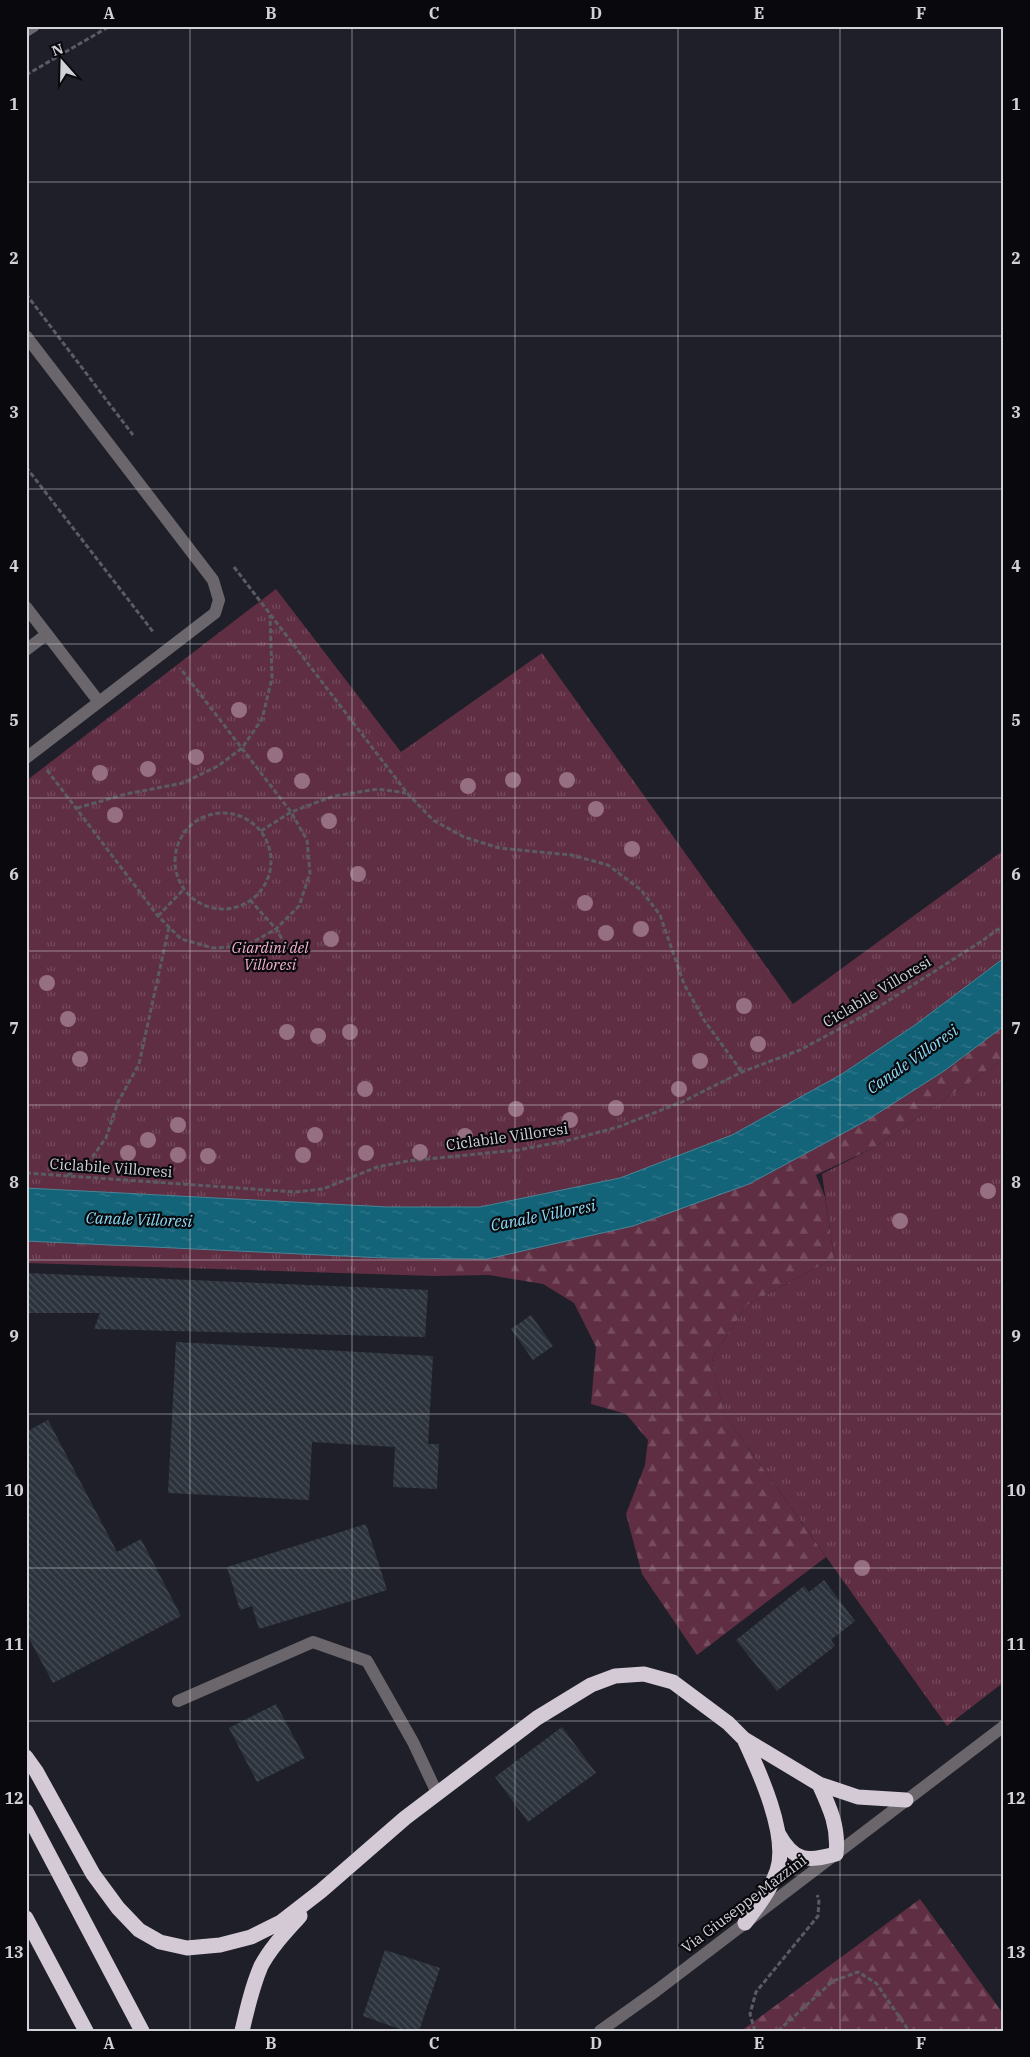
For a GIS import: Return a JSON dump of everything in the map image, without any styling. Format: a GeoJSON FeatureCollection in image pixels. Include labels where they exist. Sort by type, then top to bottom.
{"type":"FeatureCollection","features":[{"type":"Feature","properties":{"kind":"highway"},"geometry":{"type":"LineString","coordinates":[[26,1757],[36,1770],[93,1874],[118,1908],[139,1930],[160,1942],[187,1948],[220,1945],[251,1937],[281,1922],[321,1891],[405,1818],[437,1793],[562,1702],[591,1685],[615,1676],[644,1674],[673,1682],[728,1722],[744,1739],[818,1784],[858,1797],[906,1800]]}},
{"type":"Feature","properties":{"kind":"highway"},"geometry":{"type":"LineString","coordinates":[[744,1739],[757,1766],[778,1832],[780,1853],[778,1870],[767,1894],[745,1924]]}},
{"type":"Feature","properties":{"kind":"highway"},"geometry":{"type":"LineString","coordinates":[[778,1832],[789,1849],[805,1859],[814,1860],[836,1854],[838,1838],[835,1822],[818,1784]]}},
{"type":"Feature","properties":{"kind":"highway"},"geometry":{"type":"LineString","coordinates":[[26,1811],[142,2031]]}},
{"type":"Feature","properties":{"kind":"highway"},"geometry":{"type":"LineString","coordinates":[[242,2031],[248,2002],[262,1966],[278,1940],[321,1891]]}},
{"type":"Feature","properties":{"kind":"highway"},"geometry":{"type":"LineString","coordinates":[[26,1918],[86,2031]]}},
{"type":"Feature","properties":{"kind":"street"},"geometry":{"type":"LineString","coordinates":[[26,31],[34,26]]}},
{"type":"Feature","properties":{"kind":"street"},"geometry":{"type":"LineString","coordinates":[[26,336],[213,580],[219,600],[215,613],[30,755]]}},
{"type":"Feature","properties":{"kind":"street"},"geometry":{"type":"LineString","coordinates":[[26,607],[99,702]]}},
{"type":"Feature","properties":{"kind":"street"},"geometry":{"type":"LineString","coordinates":[[26,650],[47,634]]}},
{"type":"Feature","properties":{"kind":"street"},"geometry":{"type":"LineString","coordinates":[[178,1701],[313,1642],[367,1660],[413,1742],[437,1793]]}},
{"type":"Feature","properties":{"kind":"street","name":"Via Giuseppe Mazzini"},"geometry":{"type":"LineString","coordinates":[[600,2031],[745,1924],[1004,1726]]}},
{"type":"Feature","properties":{"kind":"path"},"geometry":{"type":"LineString","coordinates":[[26,75],[110,26]]}},
{"type":"Feature","properties":{"kind":"path"},"geometry":{"type":"LineString","coordinates":[[26,294],[139,443]]}},
{"type":"Feature","properties":{"kind":"path"},"geometry":{"type":"LineString","coordinates":[[26,467],[291,812],[307,840],[310,873],[299,906],[276,929],[246,946],[214,948],[181,939],[158,916],[77,808],[30,755]]}},
{"type":"Feature","properties":{"kind":"path"},"geometry":{"type":"LineString","coordinates":[[228,560],[407,793],[434,820],[464,837],[499,848],[571,855],[608,866],[641,890],[660,915],[684,984],[704,1020],[742,1072]]}},
{"type":"Feature","properties":{"kind":"path"},"geometry":{"type":"LineString","coordinates":[[77,808],[126,794],[182,783],[218,766],[242,748],[262,719],[272,678],[270,615]]}},
{"type":"Feature","properties":{"kind":"path"},"geometry":{"type":"LineString","coordinates":[[261,831],[291,812],[334,796],[378,789],[407,793]]}},
{"type":"Feature","properties":{"kind":"path"},"geometry":{"type":"LineString","coordinates":[[209,814],[237,815],[252,823],[261,831],[270,852],[270,875],[259,893],[250,900],[242,905],[226,910],[216,909],[200,904],[184,890],[176,874],[175,865],[178,841],[194,822],[209,814]]}},
{"type":"Feature","properties":{"kind":"path"},"geometry":{"type":"LineString","coordinates":[[158,916],[184,890]]}},
{"type":"Feature","properties":{"kind":"path"},"geometry":{"type":"LineString","coordinates":[[250,900],[276,929],[290,952]]}},
{"type":"Feature","properties":{"kind":"path","name":"Ciclabile Villoresi"},"geometry":{"type":"LineString","coordinates":[[26,1173],[295,1192],[322,1189],[377,1167],[400,1162],[518,1150],[575,1139],[618,1126],[682,1102],[742,1072],[800,1050],[872,1011],[982,942],[1004,925]]}},
{"type":"Feature","properties":{"kind":"path"},"geometry":{"type":"LineString","coordinates":[[68,1176],[94,1156],[106,1138],[118,1102],[140,1064],[169,927]]}},
{"type":"Feature","properties":{"kind":"path"},"geometry":{"type":"LineString","coordinates":[[755,2031],[750,2014],[756,1992],[818,1916],[819,1899],[808,1876]]}},
{"type":"Feature","properties":{"kind":"path"},"geometry":{"type":"LineString","coordinates":[[778,2031],[833,1981],[858,1972],[876,1983],[909,2031]]}},
{"type":"Feature","properties":{"kind":"green space","name":"Giardini del Villoresi"},"geometry":{"type":"Polygon","coordinates":[[[276,589],[401,752],[542,653],[793,1004],[1004,850],[1004,958],[915,1025],[842,1074],[732,1135],[620,1178],[480,1207],[388,1207],[26,1188],[26,781],[276,589]]]}},
{"type":"Feature","properties":{"kind":"green space"},"geometry":{"type":"Polygon","coordinates":[[[1004,1026],[1004,1059],[873,1148],[816,1175],[825,1197],[834,1258],[747,1305],[712,1358],[724,1414],[826,1557],[697,1655],[642,1574],[626,1514],[645,1465],[648,1440],[626,1414],[591,1404],[596,1347],[574,1303],[543,1284],[489,1275],[434,1276],[434,1258],[487,1259],[749,1184],[864,1122],[944,1071],[1004,1026]]]}},
{"type":"Feature","properties":{"kind":"green space"},"geometry":{"type":"Polygon","coordinates":[[[1004,1059],[1004,1682],[947,1726],[724,1414],[712,1358],[747,1305],[834,1258],[822,1174],[873,1148],[1004,1059]]]}},
{"type":"Feature","properties":{"kind":"green space"},"geometry":{"type":"Polygon","coordinates":[[[26,1241],[385,1258],[434,1258],[434,1276],[26,1263],[26,1241]]]}},
{"type":"Feature","properties":{"kind":"green space"},"geometry":{"type":"Polygon","coordinates":[[[920,1899],[1004,2015],[1004,2031],[741,2031],[920,1899]]]}},
{"type":"Feature","properties":{"kind":"water","name":"Canale Villoresi"},"geometry":{"type":"Polygon","coordinates":[[[1004,958],[1004,1026],[944,1071],[864,1122],[749,1184],[633,1226],[487,1259],[385,1258],[26,1241],[26,1188],[388,1207],[480,1207],[620,1178],[732,1135],[842,1074],[915,1025],[1004,958]]]}},
{"type":"Feature","properties":{"kind":"building"},"geometry":{"type":"Polygon","coordinates":[[[26,1273],[428,1290],[425,1337],[94,1329],[100,1313],[26,1313],[26,1273]]]}},
{"type":"Feature","properties":{"kind":"building"},"geometry":{"type":"Polygon","coordinates":[[[531,1315],[553,1346],[533,1360],[511,1329],[531,1315]]]}},
{"type":"Feature","properties":{"kind":"building"},"geometry":{"type":"Polygon","coordinates":[[[176,1342],[433,1356],[428,1444],[439,1444],[437,1489],[393,1487],[395,1447],[312,1442],[309,1500],[168,1493],[176,1342]]]}},
{"type":"Feature","properties":{"kind":"building"},"geometry":{"type":"Polygon","coordinates":[[[48,1420],[117,1552],[141,1539],[181,1616],[53,1683],[26,1633],[26,1432],[48,1420]]]}},
{"type":"Feature","properties":{"kind":"building"},"geometry":{"type":"Polygon","coordinates":[[[366,1524],[387,1590],[259,1629],[252,1606],[240,1610],[227,1567],[366,1524]]]}},
{"type":"Feature","properties":{"kind":"building"},"geometry":{"type":"Polygon","coordinates":[[[824,1580],[855,1621],[831,1640],[835,1646],[777,1691],[736,1640],[804,1586],[809,1592],[824,1580]]]}},
{"type":"Feature","properties":{"kind":"building"},"geometry":{"type":"Polygon","coordinates":[[[276,1704],[305,1758],[257,1782],[229,1728],[276,1704]]]}},
{"type":"Feature","properties":{"kind":"building"},"geometry":{"type":"Polygon","coordinates":[[[562,1727],[596,1773],[528,1822],[495,1777],[562,1727]]]}},
{"type":"Feature","properties":{"kind":"building"},"geometry":{"type":"Polygon","coordinates":[[[385,1950],[440,1968],[419,2031],[405,2031],[363,2016],[385,1950]]]}}]}
